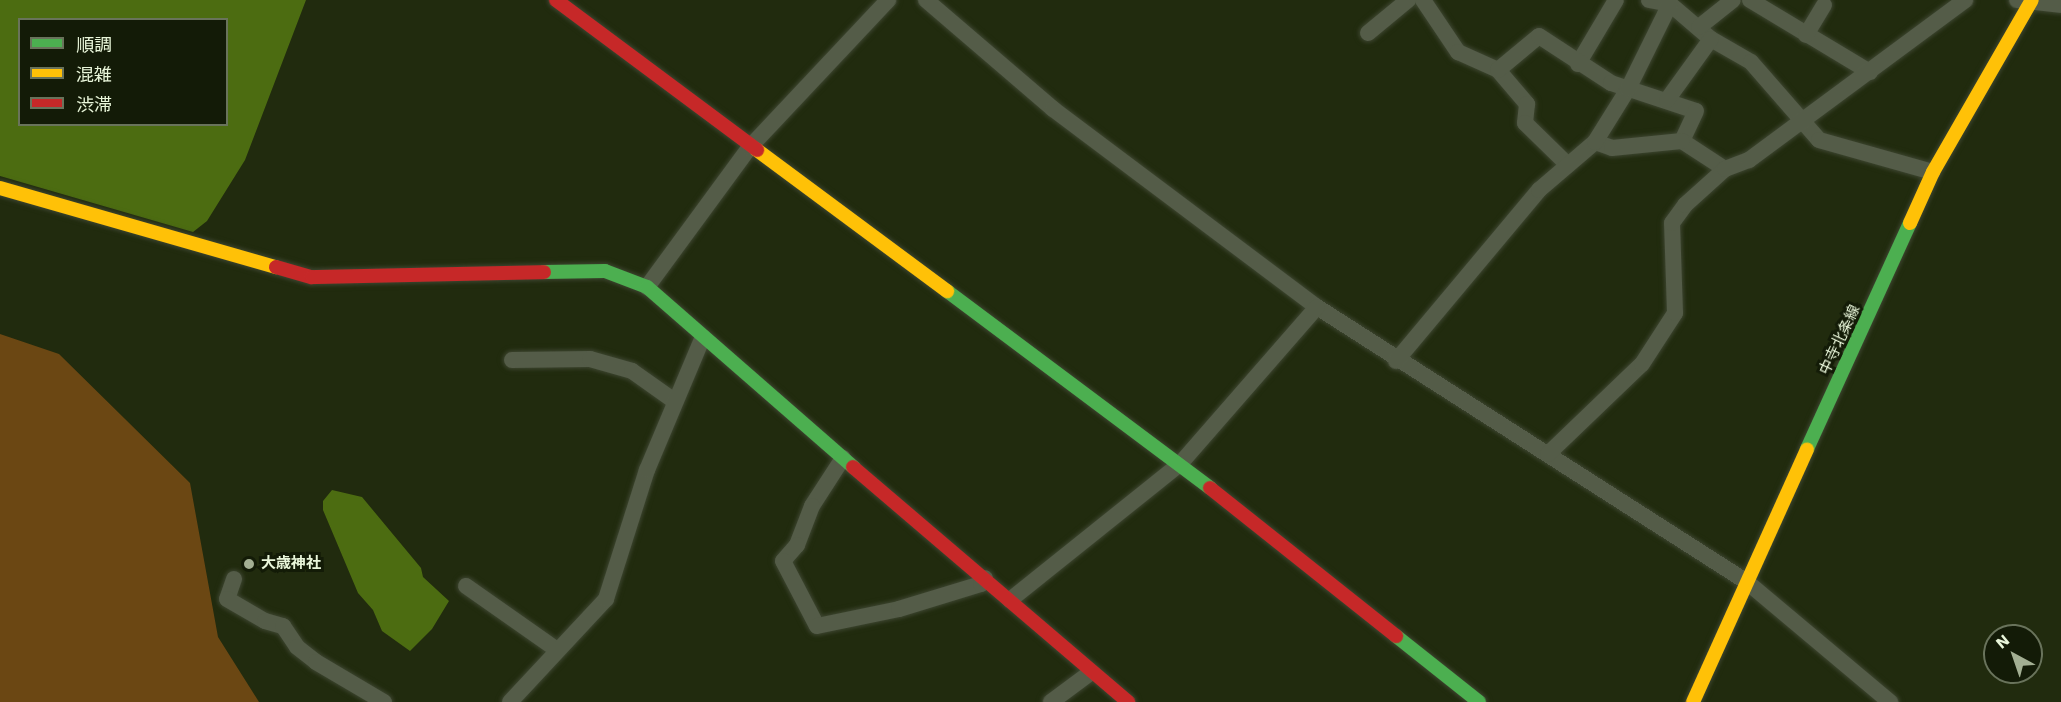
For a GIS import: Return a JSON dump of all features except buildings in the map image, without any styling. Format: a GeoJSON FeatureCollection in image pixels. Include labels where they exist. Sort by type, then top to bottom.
{"type":"FeatureCollection","features":[{"type":"Feature","properties":{"kind":"street"},"geometry":{"type":"LineString","coordinates":[[556,0],[750,147],[1180,464],[1479,702]]}},
{"type":"Feature","properties":{"kind":"street"},"geometry":{"type":"LineString","coordinates":[[647,287],[750,147],[888,0]]}},
{"type":"Feature","properties":{"kind":"street"},"geometry":{"type":"LineString","coordinates":[[926,0],[1053,109],[1317,307],[1395,361],[1548,454],[1747,582],[1890,702]]}},
{"type":"Feature","properties":{"kind":"street"},"geometry":{"type":"LineString","coordinates":[[1368,33],[1408,0]]}},
{"type":"Feature","properties":{"kind":"street"},"geometry":{"type":"LineString","coordinates":[[1423,0],[1458,52],[1498,70],[1527,104],[1525,123],[1568,165]]}},
{"type":"Feature","properties":{"kind":"street"},"geometry":{"type":"LineString","coordinates":[[1578,64],[1616,0]]}},
{"type":"Feature","properties":{"kind":"street"},"geometry":{"type":"LineString","coordinates":[[1649,0],[1670,4],[1705,33],[1751,62],[1820,140],[1933,172]]}},
{"type":"Feature","properties":{"kind":"street"},"geometry":{"type":"LineString","coordinates":[[1667,100],[1705,33],[1733,0]]}},
{"type":"Feature","properties":{"kind":"street"},"geometry":{"type":"LineString","coordinates":[[1750,0],[1870,72]]}},
{"type":"Feature","properties":{"kind":"street"},"geometry":{"type":"LineString","coordinates":[[1548,454],[1642,364],[1675,313],[1672,223],[1685,205],[1725,168],[1749,160],[1965,0]]}},
{"type":"Feature","properties":{"kind":"street"},"geometry":{"type":"LineString","coordinates":[[2026,1],[2061,5]]}},
{"type":"Feature","properties":{"kind":"street","name":"中寺北条線"},"geometry":{"type":"LineString","coordinates":[[1693,702],[1933,172],[2026,1]]}},
{"type":"Feature","properties":{"kind":"street"},"geometry":{"type":"LineString","coordinates":[[1395,361],[1539,190],[1595,142],[1628,89],[1670,4]]}},
{"type":"Feature","properties":{"kind":"street"},"geometry":{"type":"LineString","coordinates":[[1806,35],[1824,5]]}},
{"type":"Feature","properties":{"kind":"street"},"geometry":{"type":"LineString","coordinates":[[1498,70],[1539,36],[1578,64],[1628,89],[1696,111],[1682,141]]}},
{"type":"Feature","properties":{"kind":"street"},"geometry":{"type":"LineString","coordinates":[[1595,142],[1612,148],[1682,141],[1725,168]]}},
{"type":"Feature","properties":{"kind":"street"},"geometry":{"type":"LineString","coordinates":[[0,188],[312,277],[605,271],[647,287],[1010,600],[1090,674],[1128,702]]}},
{"type":"Feature","properties":{"kind":"street"},"geometry":{"type":"LineString","coordinates":[[1010,600],[1180,464],[1317,307]]}},
{"type":"Feature","properties":{"kind":"street"},"geometry":{"type":"LineString","coordinates":[[510,702],[606,599],[673,400],[703,337]]}},
{"type":"Feature","properties":{"kind":"street"},"geometry":{"type":"LineString","coordinates":[[512,360],[590,359],[632,371],[673,400]]}},
{"type":"Feature","properties":{"kind":"street"},"geometry":{"type":"LineString","coordinates":[[843,458],[812,506],[797,545],[783,561],[817,626],[899,609],[981,584],[985,579]]}},
{"type":"Feature","properties":{"kind":"street"},"geometry":{"type":"LineString","coordinates":[[234,579],[227,599],[265,621],[283,626],[297,647],[316,662],[384,702]]}},
{"type":"Feature","properties":{"kind":"street"},"geometry":{"type":"LineString","coordinates":[[466,586],[557,651]]}},
{"type":"Feature","properties":{"kind":"street"},"geometry":{"type":"LineString","coordinates":[[1051,702],[1090,674]]}},
{"type":"Feature","properties":{"kind":"shaded area"},"geometry":{"type":"Polygon","coordinates":[[[0,0],[306,0],[245,160],[207,221],[193,232],[0,176],[0,0]]]}},
{"type":"Feature","properties":{"kind":"shaded area"},"geometry":{"type":"Polygon","coordinates":[[[0,334],[59,354],[190,483],[218,637],[259,702],[0,702],[0,334]]]}},
{"type":"Feature","properties":{"kind":"shaded area"},"geometry":{"type":"Polygon","coordinates":[[[332,490],[362,497],[421,568],[423,577],[449,601],[432,629],[410,651],[382,631],[373,610],[358,593],[323,510],[323,501],[332,490]]]}},
{"type":"Feature","properties":{"kind":"traffic: fast"},"geometry":{"type":"LineString","coordinates":[[1807,449],[1910,223]]}},
{"type":"Feature","properties":{"kind":"traffic: fast"},"geometry":{"type":"LineString","coordinates":[[544,272],[605,271],[647,287],[853,467]]}},
{"type":"Feature","properties":{"kind":"traffic: fast"},"geometry":{"type":"LineString","coordinates":[[947,291],[1210,488]]}},
{"type":"Feature","properties":{"kind":"traffic: fast"},"geometry":{"type":"LineString","coordinates":[[1396,636],[1479,702]]}},
{"type":"Feature","properties":{"kind":"traffic: slow"},"geometry":{"type":"LineString","coordinates":[[1910,223],[1933,172],[2032,0]]}},
{"type":"Feature","properties":{"kind":"traffic: slow"},"geometry":{"type":"LineString","coordinates":[[757,150],[947,291]]}},
{"type":"Feature","properties":{"kind":"traffic: slow"},"geometry":{"type":"LineString","coordinates":[[0,188],[276,267]]}},
{"type":"Feature","properties":{"kind":"traffic: slow"},"geometry":{"type":"LineString","coordinates":[[1693,702],[1807,449]]}},
{"type":"Feature","properties":{"kind":"traffic: jam"},"geometry":{"type":"LineString","coordinates":[[556,0],[757,150]]}},
{"type":"Feature","properties":{"kind":"traffic: jam"},"geometry":{"type":"LineString","coordinates":[[276,267],[312,277],[544,272]]}},
{"type":"Feature","properties":{"kind":"traffic: jam"},"geometry":{"type":"LineString","coordinates":[[853,467],[1128,702]]}},
{"type":"Feature","properties":{"kind":"traffic: jam"},"geometry":{"type":"LineString","coordinates":[[1210,488],[1396,636]]}},
{"type":"Feature","properties":{"kind":"place","name":"大歳神社"},"geometry":{"type":"Point","coordinates":[249,564]}}]}
